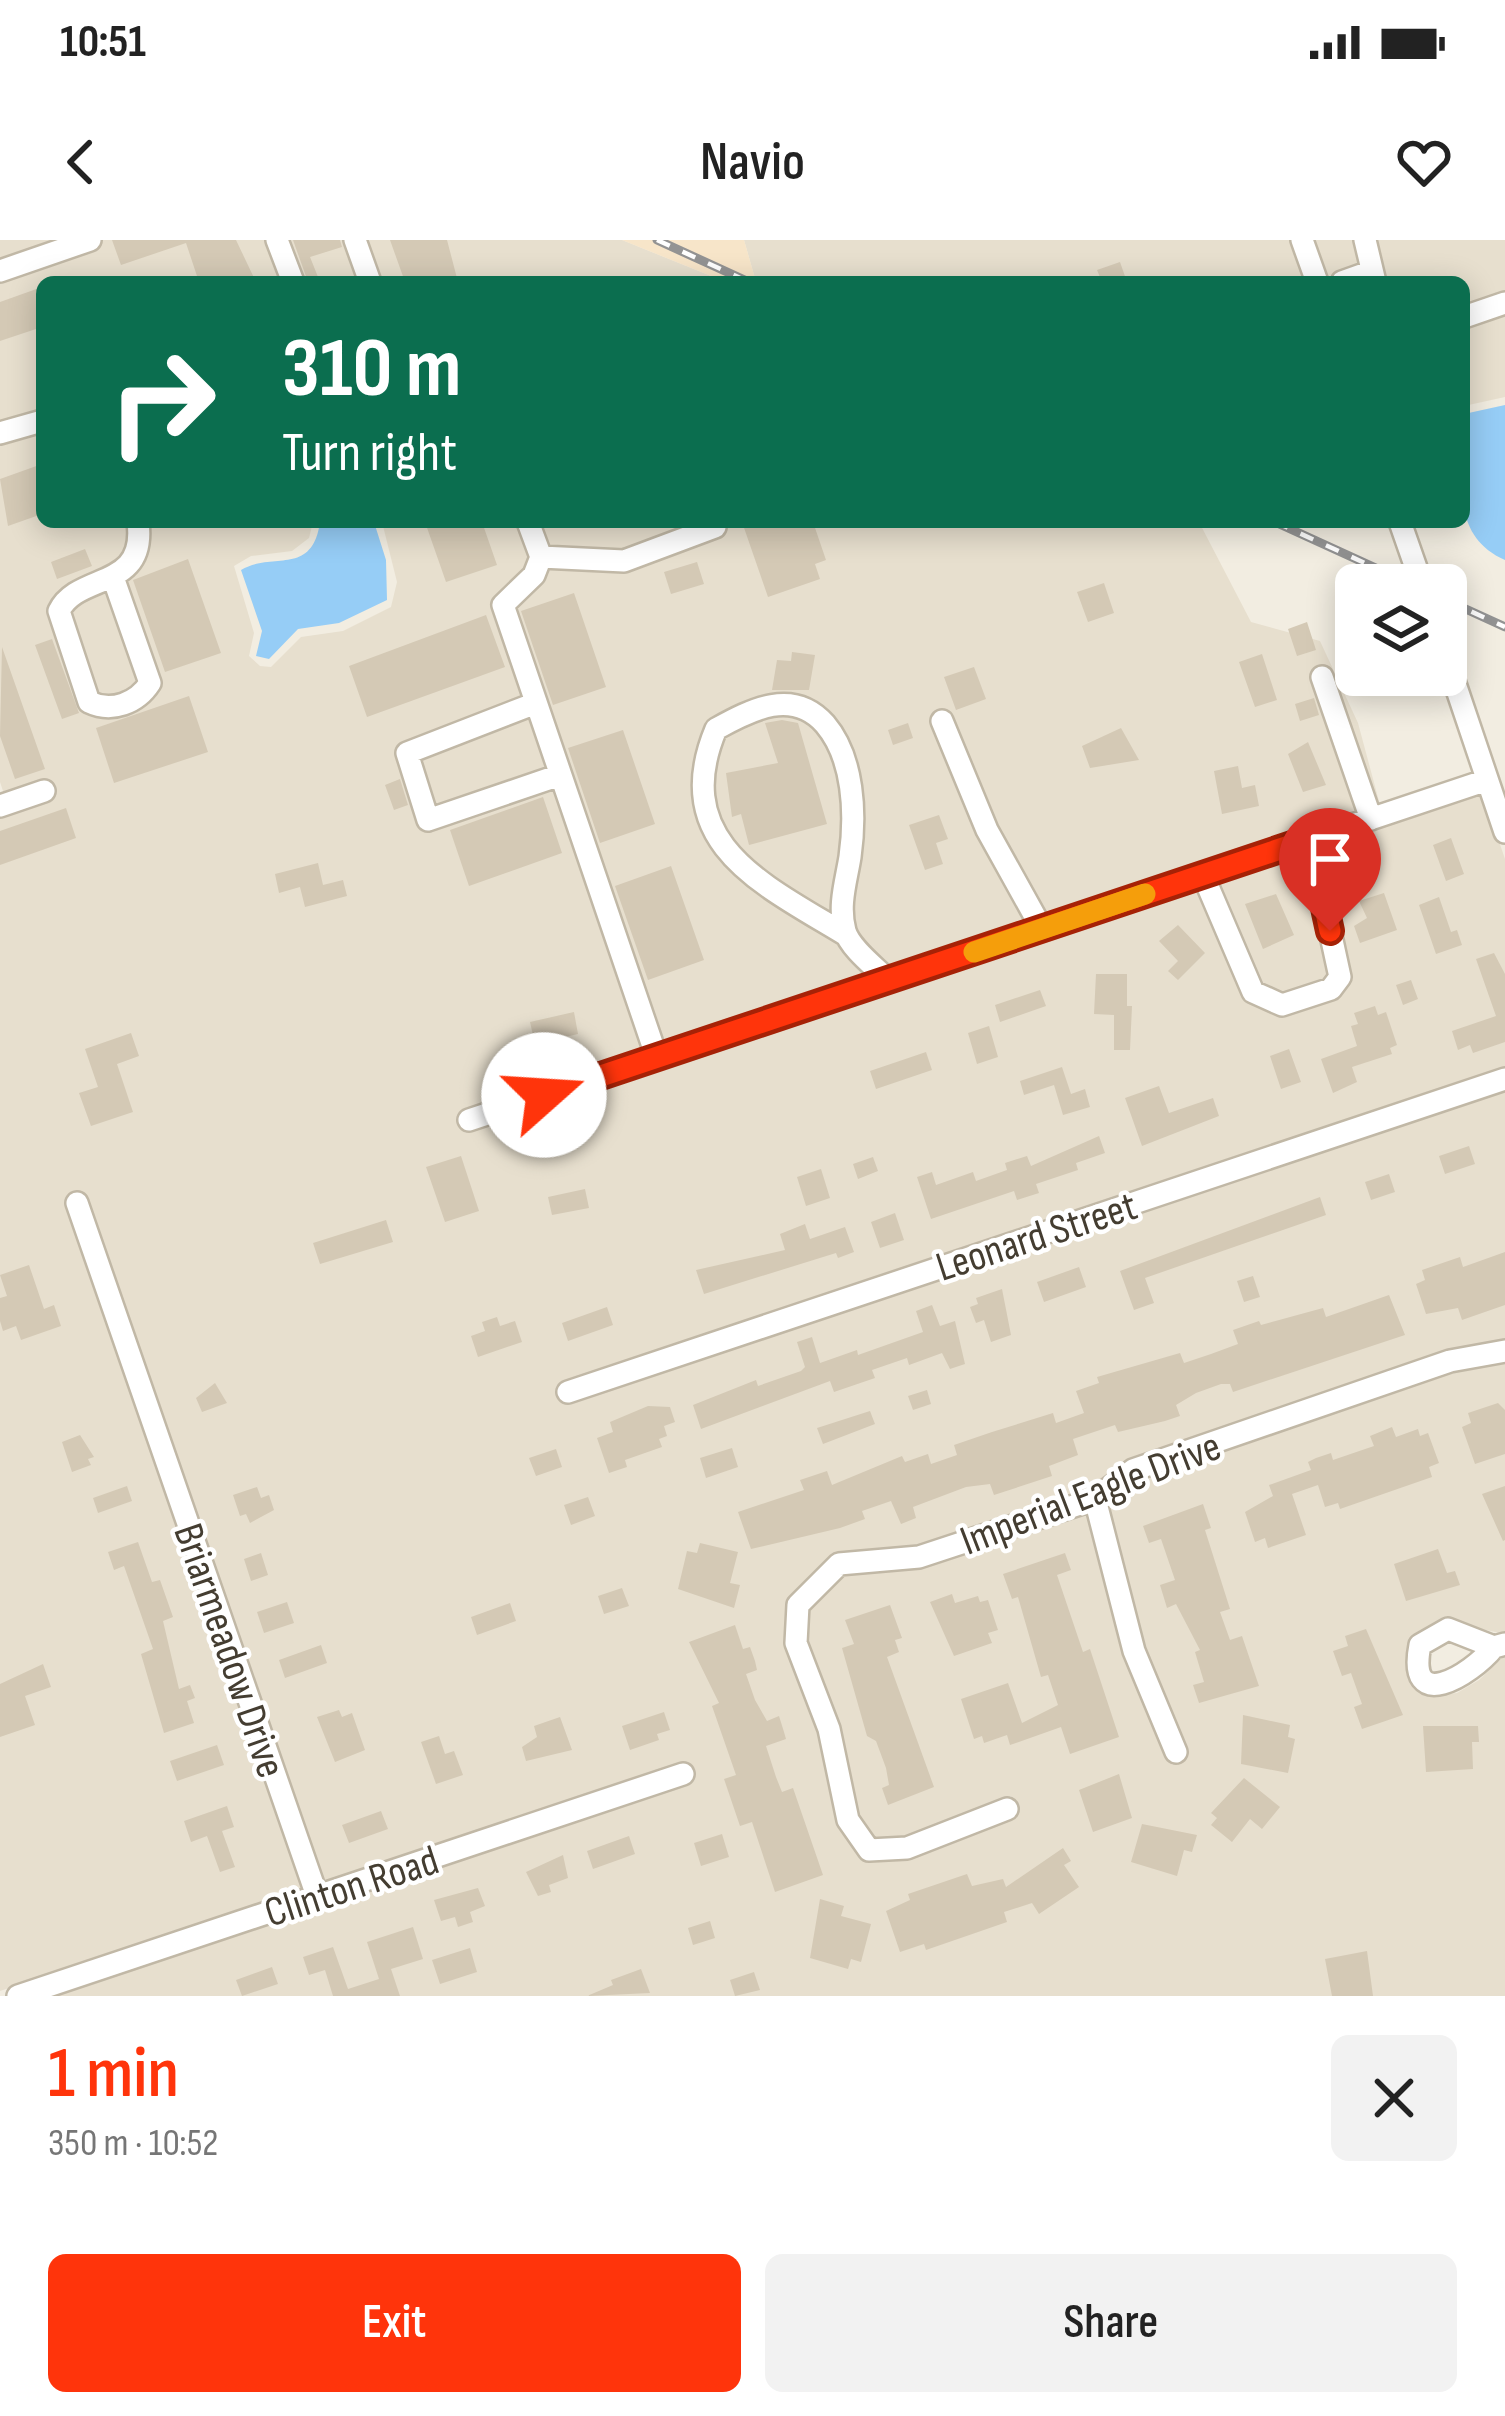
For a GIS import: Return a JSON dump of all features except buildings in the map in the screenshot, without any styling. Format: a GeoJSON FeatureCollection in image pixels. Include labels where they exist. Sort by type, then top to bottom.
{"type":"FeatureCollection","features":[{"type":"Feature","properties":{"kind":"street"},"geometry":{"type":"LineString","coordinates":[[0,271],[90,240]]}},
{"type":"Feature","properties":{"kind":"street"},"geometry":{"type":"LineString","coordinates":[[277,240],[290,276]]}},
{"type":"Feature","properties":{"kind":"street"},"geometry":{"type":"LineString","coordinates":[[355,240],[368,276]]}},
{"type":"Feature","properties":{"kind":"street"},"geometry":{"type":"LineString","coordinates":[[1302,240],[1315,276]]}},
{"type":"Feature","properties":{"kind":"street"},"geometry":{"type":"LineString","coordinates":[[1365,240],[1373,276]]}},
{"type":"Feature","properties":{"kind":"street"},"geometry":{"type":"LineString","coordinates":[[1470,315],[1505,303]]}},
{"type":"Feature","properties":{"kind":"street"},"geometry":{"type":"LineString","coordinates":[[0,433],[36,423]]}},
{"type":"Feature","properties":{"kind":"street"},"geometry":{"type":"LineString","coordinates":[[114,580],[151,683],[142,696],[106,708],[89,702],[59,611],[68,598],[114,580],[139,547],[138,528]]}},
{"type":"Feature","properties":{"kind":"street"},"geometry":{"type":"LineString","coordinates":[[530,528],[541,557],[535,574],[502,605],[657,1058]]}},
{"type":"Feature","properties":{"kind":"street"},"geometry":{"type":"LineString","coordinates":[[541,557],[624,561],[712,528]]}},
{"type":"Feature","properties":{"kind":"street"},"geometry":{"type":"LineString","coordinates":[[1402,528],[1415,564]]}},
{"type":"Feature","properties":{"kind":"street"},"geometry":{"type":"LineString","coordinates":[[1322,677],[1371,818]]}},
{"type":"Feature","properties":{"kind":"street"},"geometry":{"type":"LineString","coordinates":[[1459,696],[1505,832]]}},
{"type":"Feature","properties":{"kind":"street"},"geometry":{"type":"LineString","coordinates":[[846,935],[842,896],[850,855],[852,792],[839,740],[810,708],[784,702],[716,729],[703,759],[704,800],[715,838],[727,855],[757,879],[846,935],[888,980]]}},
{"type":"Feature","properties":{"kind":"street"},"geometry":{"type":"LineString","coordinates":[[536,703],[406,753],[428,820],[560,775]]}},
{"type":"Feature","properties":{"kind":"street"},"geometry":{"type":"LineString","coordinates":[[942,721],[987,830],[1042,929]]}},
{"type":"Feature","properties":{"kind":"street"},"geometry":{"type":"LineString","coordinates":[[470,1120],[1487,780]]}},
{"type":"Feature","properties":{"kind":"street"},"geometry":{"type":"LineString","coordinates":[[0,806],[44,791]]}},
{"type":"Feature","properties":{"kind":"street"},"geometry":{"type":"LineString","coordinates":[[1203,875],[1253,992],[1282,1005],[1331,989],[1340,976],[1310,839]]}},
{"type":"Feature","properties":{"kind":"street","name":"Leonard Street"},"geometry":{"type":"LineString","coordinates":[[568,1392],[1505,1079]]}},
{"type":"Feature","properties":{"kind":"street","name":"Briarmeadow Drive"},"geometry":{"type":"LineString","coordinates":[[77,1203],[317,1896]]}},
{"type":"Feature","properties":{"kind":"street","name":"Imperial Eagle Drive"},"geometry":{"type":"LineString","coordinates":[[1007,1808],[908,1848],[869,1850],[848,1820],[829,1729],[796,1642],[798,1605],[839,1564],[919,1557],[1094,1499],[1133,1470],[1450,1360],[1505,1351]]}},
{"type":"Feature","properties":{"kind":"street"},"geometry":{"type":"LineString","coordinates":[[1094,1499],[1134,1651],[1176,1752]]}},
{"type":"Feature","properties":{"kind":"street","name":"Clinton Road"},"geometry":{"type":"LineString","coordinates":[[18,1996],[683,1774]]}},
{"type":"Feature","properties":{"kind":"shaded area"},"geometry":{"type":"Polygon","coordinates":[[[0,240],[622,240],[711,276],[36,276],[36,528],[312,528],[309,538],[292,551],[251,556],[234,566],[254,633],[249,656],[260,666],[271,667],[301,637],[343,631],[391,607],[397,582],[384,528],[1202,528],[1251,622],[1320,641],[1335,673],[1335,696],[1345,696],[1358,723],[1380,805],[662,1045],[652,1019],[636,1025],[645,1051],[458,1113],[465,1133],[1482,792],[1505,859],[1505,1068],[556,1386],[563,1404],[1505,1089],[1505,1341],[1447,1351],[1130,1461],[1090,1490],[916,1547],[837,1555],[791,1598],[786,1641],[820,1731],[839,1822],[862,1856],[911,1858],[1018,1815],[1011,1796],[905,1838],[873,1840],[856,1816],[838,1727],[805,1642],[807,1610],[843,1574],[922,1567],[1088,1512],[1126,1653],[1172,1765],[1188,1758],[1143,1648],[1105,1504],[1138,1479],[1453,1370],[1505,1361],[1505,1634],[1443,1621],[1415,1636],[1408,1658],[1419,1684],[1441,1695],[1457,1693],[1479,1680],[1505,1655],[1505,1996],[50,1996],[695,1780],[688,1762],[322,1883],[149,1392],[133,1399],[305,1889],[0,1991],[0,817],[55,797],[49,779],[4,794],[0,782],[0,240]]]}},
{"type":"Feature","properties":{"kind":"shaded area"},"geometry":{"type":"Polygon","coordinates":[[[622,240],[744,240],[754,276],[711,276],[622,240]]]}},
{"type":"Feature","properties":{"kind":"shaded area"},"geometry":{"type":"Polygon","coordinates":[[[744,240],[1291,240],[1302,276],[754,276],[744,240]]]}},
{"type":"Feature","properties":{"kind":"shaded area"},"geometry":{"type":"Polygon","coordinates":[[[1312,240],[1505,240],[1505,397],[1470,405],[1470,276],[1354,276],[1351,269],[1325,276],[1312,240]]]}},
{"type":"Feature","properties":{"kind":"water"},"geometry":{"type":"Polygon","coordinates":[[[1505,405],[1505,560],[1486,549],[1470,526],[1470,413],[1505,405]]]}},
{"type":"Feature","properties":{"kind":"water"},"geometry":{"type":"Polygon","coordinates":[[[319,528],[376,528],[386,560],[387,600],[339,623],[298,629],[269,659],[256,656],[262,631],[241,570],[300,556],[316,539],[319,528]]]}},
{"type":"Feature","properties":{"kind":"railway"},"geometry":{"type":"LineString","coordinates":[[657,240],[736,276]]}},
{"type":"Feature","properties":{"kind":"railway"},"geometry":{"type":"LineString","coordinates":[[1288,528],[1367,564]]}},
{"type":"Feature","properties":{"kind":"railway"},"geometry":{"type":"LineString","coordinates":[[1467,610],[1505,627]]}},
{"type":"Feature","properties":{"kind":"slow traffic"},"geometry":{"type":"LineString","coordinates":[[974,952],[1145,894]]}},
{"type":"Feature","properties":{"kind":"route"},"geometry":{"type":"LineString","coordinates":[[544,1095],[1310,839],[1330,931]]}}]}
